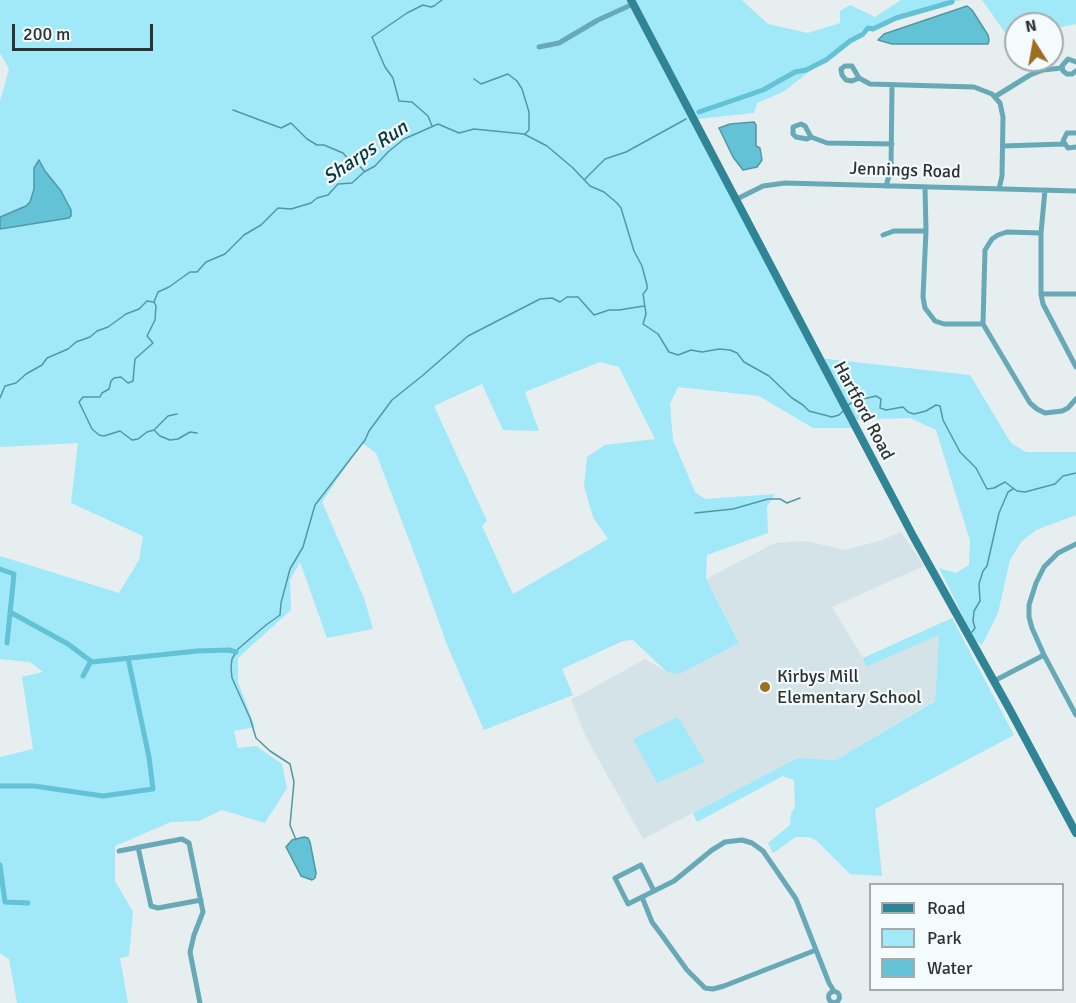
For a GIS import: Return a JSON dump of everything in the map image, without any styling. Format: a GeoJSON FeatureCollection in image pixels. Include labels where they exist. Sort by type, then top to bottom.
{"type":"FeatureCollection","features":[{"type":"Feature","properties":{"kind":"street"},"geometry":{"type":"LineString","coordinates":[[539,47],[559,43],[632,2]]}},
{"type":"Feature","properties":{"kind":"street","name":"Hartford Road"},"geometry":{"type":"LineString","coordinates":[[632,2],[838,396],[1075,830]]}},
{"type":"Feature","properties":{"kind":"street"},"geometry":{"type":"LineString","coordinates":[[1064,64],[1070,59],[1076,62]]}},
{"type":"Feature","properties":{"kind":"street"},"geometry":{"type":"LineString","coordinates":[[996,96],[1038,72]]}},
{"type":"Feature","properties":{"kind":"street"},"geometry":{"type":"LineString","coordinates":[[859,78],[870,84],[892,86],[979,88],[996,96],[1003,112],[1002,176],[999,189]]}},
{"type":"Feature","properties":{"kind":"street"},"geometry":{"type":"LineString","coordinates":[[886,186],[891,173],[892,86]]}},
{"type":"Feature","properties":{"kind":"street"},"geometry":{"type":"LineString","coordinates":[[1064,144],[1067,134],[1076,133]]}},
{"type":"Feature","properties":{"kind":"street"},"geometry":{"type":"LineString","coordinates":[[811,137],[832,143],[892,144]]}},
{"type":"Feature","properties":{"kind":"street"},"geometry":{"type":"LineString","coordinates":[[1003,146],[1064,144],[1070,149],[1076,147]]}},
{"type":"Feature","properties":{"kind":"street","name":"Jennings Road"},"geometry":{"type":"LineString","coordinates":[[737,199],[763,186],[785,183],[1076,191]]}},
{"type":"Feature","properties":{"kind":"street"},"geometry":{"type":"LineString","coordinates":[[925,187],[923,297],[925,308],[935,321],[944,324],[982,324]]}},
{"type":"Feature","properties":{"kind":"street"},"geometry":{"type":"LineString","coordinates":[[1045,190],[1041,232],[1041,294],[1047,313],[1076,367]]}},
{"type":"Feature","properties":{"kind":"street"},"geometry":{"type":"LineString","coordinates":[[884,235],[903,230],[926,231]]}},
{"type":"Feature","properties":{"kind":"street"},"geometry":{"type":"LineString","coordinates":[[1041,232],[1007,232],[998,235],[988,244],[985,250],[982,324],[1030,403],[1045,413],[1062,411],[1076,399]]}},
{"type":"Feature","properties":{"kind":"street"},"geometry":{"type":"LineString","coordinates":[[1041,294],[1076,294]]}},
{"type":"Feature","properties":{"kind":"street"},"geometry":{"type":"LineString","coordinates":[[1076,544],[1058,553],[1044,567],[1035,583],[1029,605],[1032,628],[1076,715]]}},
{"type":"Feature","properties":{"kind":"street"},"geometry":{"type":"LineString","coordinates":[[994,681],[1044,655]]}},
{"type":"Feature","properties":{"kind":"street"},"geometry":{"type":"LineString","coordinates":[[119,851],[182,839],[189,843],[204,912],[194,935],[190,952],[200,1003]]}},
{"type":"Feature","properties":{"kind":"street"},"geometry":{"type":"LineString","coordinates":[[654,891],[641,865],[615,879],[628,904],[642,897],[654,891],[674,881],[725,842],[742,840],[752,843],[763,851],[796,899],[832,992]]}},
{"type":"Feature","properties":{"kind":"street"},"geometry":{"type":"LineString","coordinates":[[138,847],[151,906],[158,908],[201,900]]}},
{"type":"Feature","properties":{"kind":"street"},"geometry":{"type":"LineString","coordinates":[[642,897],[652,922],[687,970],[698,983],[705,987],[714,989],[724,986],[816,950]]}},
{"type":"Feature","properties":{"kind":"street"},"geometry":{"type":"LineString","coordinates":[[832,992],[838,994],[836,1002],[828,998],[832,992]]}},
{"type":"Feature","properties":{"kind":"shaded area","name":"Kirbys Mill Elementary School"},"geometry":{"type":"Polygon","coordinates":[[[901,532],[924,566],[832,607],[863,658],[866,667],[939,635],[935,700],[836,760],[797,758],[643,839],[586,737],[571,700],[645,659],[667,672],[679,674],[739,642],[706,579],[775,543],[805,541],[846,550],[901,532]]]}},
{"type":"Feature","properties":{"kind":"green space"},"geometry":{"type":"Polygon","coordinates":[[[0,0],[742,0],[768,24],[808,33],[840,23],[840,11],[850,5],[875,17],[901,0],[961,0],[863,30],[783,92],[757,103],[754,113],[697,119],[691,122],[819,358],[970,375],[1011,443],[1026,452],[1076,452],[1076,515],[1036,530],[1021,542],[1010,560],[998,613],[982,645],[975,640],[939,568],[956,573],[969,565],[970,541],[936,430],[910,418],[849,420],[853,428],[813,428],[759,396],[678,387],[670,404],[673,440],[695,492],[705,499],[775,494],[767,507],[768,533],[707,555],[706,579],[739,643],[679,674],[667,672],[633,640],[623,641],[562,669],[573,695],[484,730],[447,645],[376,453],[362,443],[322,502],[364,598],[373,629],[327,638],[300,562],[290,580],[291,610],[238,658],[238,682],[255,727],[234,731],[238,748],[256,746],[282,764],[287,788],[265,823],[222,810],[199,821],[171,822],[115,846],[115,881],[133,912],[129,956],[120,958],[128,1003],[17,1003],[9,959],[0,953],[0,757],[33,749],[22,677],[43,672],[30,662],[0,659],[0,556],[119,593],[139,560],[143,536],[71,503],[78,443],[0,447],[0,101],[9,69],[0,53],[0,0]],[[600,362],[525,392],[539,431],[503,430],[482,384],[434,406],[487,521],[482,526],[513,594],[608,539],[593,517],[584,486],[587,457],[605,445],[655,439],[619,367],[600,362]]]}},
{"type":"Feature","properties":{"kind":"green space"},"geometry":{"type":"Polygon","coordinates":[[[982,0],[1076,0],[1076,24],[1064,26],[1064,12],[1004,12],[1004,31],[982,0]]]}},
{"type":"Feature","properties":{"kind":"green space"},"geometry":{"type":"Polygon","coordinates":[[[952,618],[1014,735],[875,809],[882,876],[850,874],[816,840],[808,837],[796,837],[773,853],[768,843],[790,825],[791,814],[795,807],[794,780],[783,776],[697,822],[693,813],[797,758],[836,760],[935,701],[939,635],[866,667],[863,658],[952,618]]]}},
{"type":"Feature","properties":{"kind":"green space"},"geometry":{"type":"Polygon","coordinates":[[[678,717],[705,762],[657,783],[633,739],[678,717]]]}},
{"type":"Feature","properties":{"kind":"water"},"geometry":{"type":"Polygon","coordinates":[[[967,6],[988,35],[988,44],[892,44],[878,40],[884,34],[967,6]]]}},
{"type":"Feature","properties":{"kind":"water"},"geometry":{"type":"Polygon","coordinates":[[[754,122],[756,146],[760,148],[762,160],[757,167],[743,170],[733,157],[719,128],[730,124],[754,122]]]}},
{"type":"Feature","properties":{"kind":"water"},"geometry":{"type":"Polygon","coordinates":[[[39,160],[61,191],[71,210],[71,216],[0,229],[0,217],[30,202],[34,189],[34,168],[39,160]]]}},
{"type":"Feature","properties":{"kind":"water"},"geometry":{"type":"Polygon","coordinates":[[[304,837],[310,842],[316,873],[312,880],[301,876],[286,847],[292,840],[304,837]]]}},
{"type":"Feature","properties":{"kind":"waterway"},"geometry":{"type":"LineString","coordinates":[[432,126],[428,116],[412,102],[399,101],[393,78],[385,67],[372,37],[407,13],[423,5],[434,6],[442,0]]}},
{"type":"Feature","properties":{"kind":"waterway"},"geometry":{"type":"LineString","coordinates":[[699,112],[763,90],[795,72],[806,70],[826,60],[868,28],[873,29],[896,18],[952,2]]}},
{"type":"Feature","properties":{"kind":"waterway"},"geometry":{"type":"LineString","coordinates":[[474,79],[481,84],[508,74],[517,81],[529,112],[529,130],[525,134]]}},
{"type":"Feature","properties":{"kind":"waterway"},"geometry":{"type":"LineString","coordinates":[[233,110],[281,128],[291,123],[307,139],[317,145],[324,145],[343,153],[364,171]]}},
{"type":"Feature","properties":{"kind":"waterway"},"geometry":{"type":"LineString","coordinates":[[585,179],[605,159],[626,152],[686,119]]}},
{"type":"Feature","properties":{"kind":"waterway","name":"Sharps Run"},"geometry":{"type":"LineString","coordinates":[[177,414],[168,416],[154,430],[132,440],[120,431],[104,436],[99,435],[92,429],[79,402],[83,397],[100,397],[109,389],[114,378],[121,377],[128,383],[133,381],[135,359],[153,343],[147,336],[155,320],[154,302],[158,292],[190,272],[197,272],[206,262],[225,254],[244,235],[261,225],[278,208],[291,209],[311,203],[317,198],[328,195],[338,184],[352,183],[375,166],[404,139],[438,124],[459,133],[474,129],[524,134],[547,146],[590,186],[604,192],[617,203],[621,208],[647,285],[643,294],[646,314],[643,324],[658,334],[669,352],[678,355],[691,350],[702,352],[730,350],[737,353],[744,362],[769,376],[809,411],[832,417],[843,411]]}},
{"type":"Feature","properties":{"kind":"waterway"},"geometry":{"type":"LineString","coordinates":[[296,840],[290,825],[294,782],[290,764],[270,751],[256,738],[250,718],[232,678],[231,667],[232,659],[238,649],[280,615],[290,569],[303,547],[315,505],[365,440],[392,400],[468,336],[540,299],[552,298],[560,302],[567,297],[578,297],[594,315],[609,310],[644,306]]}},
{"type":"Feature","properties":{"kind":"waterway","name":"Sharps Run"},"geometry":{"type":"LineString","coordinates":[[0,398],[5,386],[16,383],[42,365],[47,358],[108,327],[126,314],[139,309],[147,301],[153,302]]}},
{"type":"Feature","properties":{"kind":"waterway","name":"Sharps Run"},"geometry":{"type":"LineString","coordinates":[[848,405],[876,396],[881,399],[880,408],[886,410],[903,407],[914,414],[936,405],[940,406],[943,420],[960,452],[976,468],[987,489],[1005,482],[1017,491],[1025,492],[1055,484],[1063,476],[1076,473]]}},
{"type":"Feature","properties":{"kind":"waterway"},"geometry":{"type":"LineString","coordinates":[[155,431],[170,440],[178,439],[190,432],[197,433]]}},
{"type":"Feature","properties":{"kind":"waterway"},"geometry":{"type":"LineString","coordinates":[[972,632],[975,628],[974,611],[980,601],[979,584],[987,566],[999,513],[1008,492],[1013,489]]}},
{"type":"Feature","properties":{"kind":"waterway"},"geometry":{"type":"LineString","coordinates":[[695,513],[733,509],[768,499],[780,499],[787,503],[800,498]]}},
{"type":"Feature","properties":{"kind":"waterway"},"geometry":{"type":"LineString","coordinates":[[0,569],[14,574],[7,643]]}},
{"type":"Feature","properties":{"kind":"waterway"},"geometry":{"type":"LineString","coordinates":[[10,612],[68,644],[92,662],[197,651],[229,650],[236,652]]}},
{"type":"Feature","properties":{"kind":"waterway"},"geometry":{"type":"LineString","coordinates":[[0,786],[34,786],[103,796],[153,789],[149,757],[128,658]]}},
{"type":"Feature","properties":{"kind":"waterway"},"geometry":{"type":"LineString","coordinates":[[83,676],[91,661]]}},
{"type":"Feature","properties":{"kind":"waterway"},"geometry":{"type":"LineString","coordinates":[[0,865],[5,902],[28,903]]}},
{"type":"Feature","properties":{"kind":"place","name":"Kirbys Mill Elementary School"},"geometry":{"type":"Point","coordinates":[765,687]}}]}
